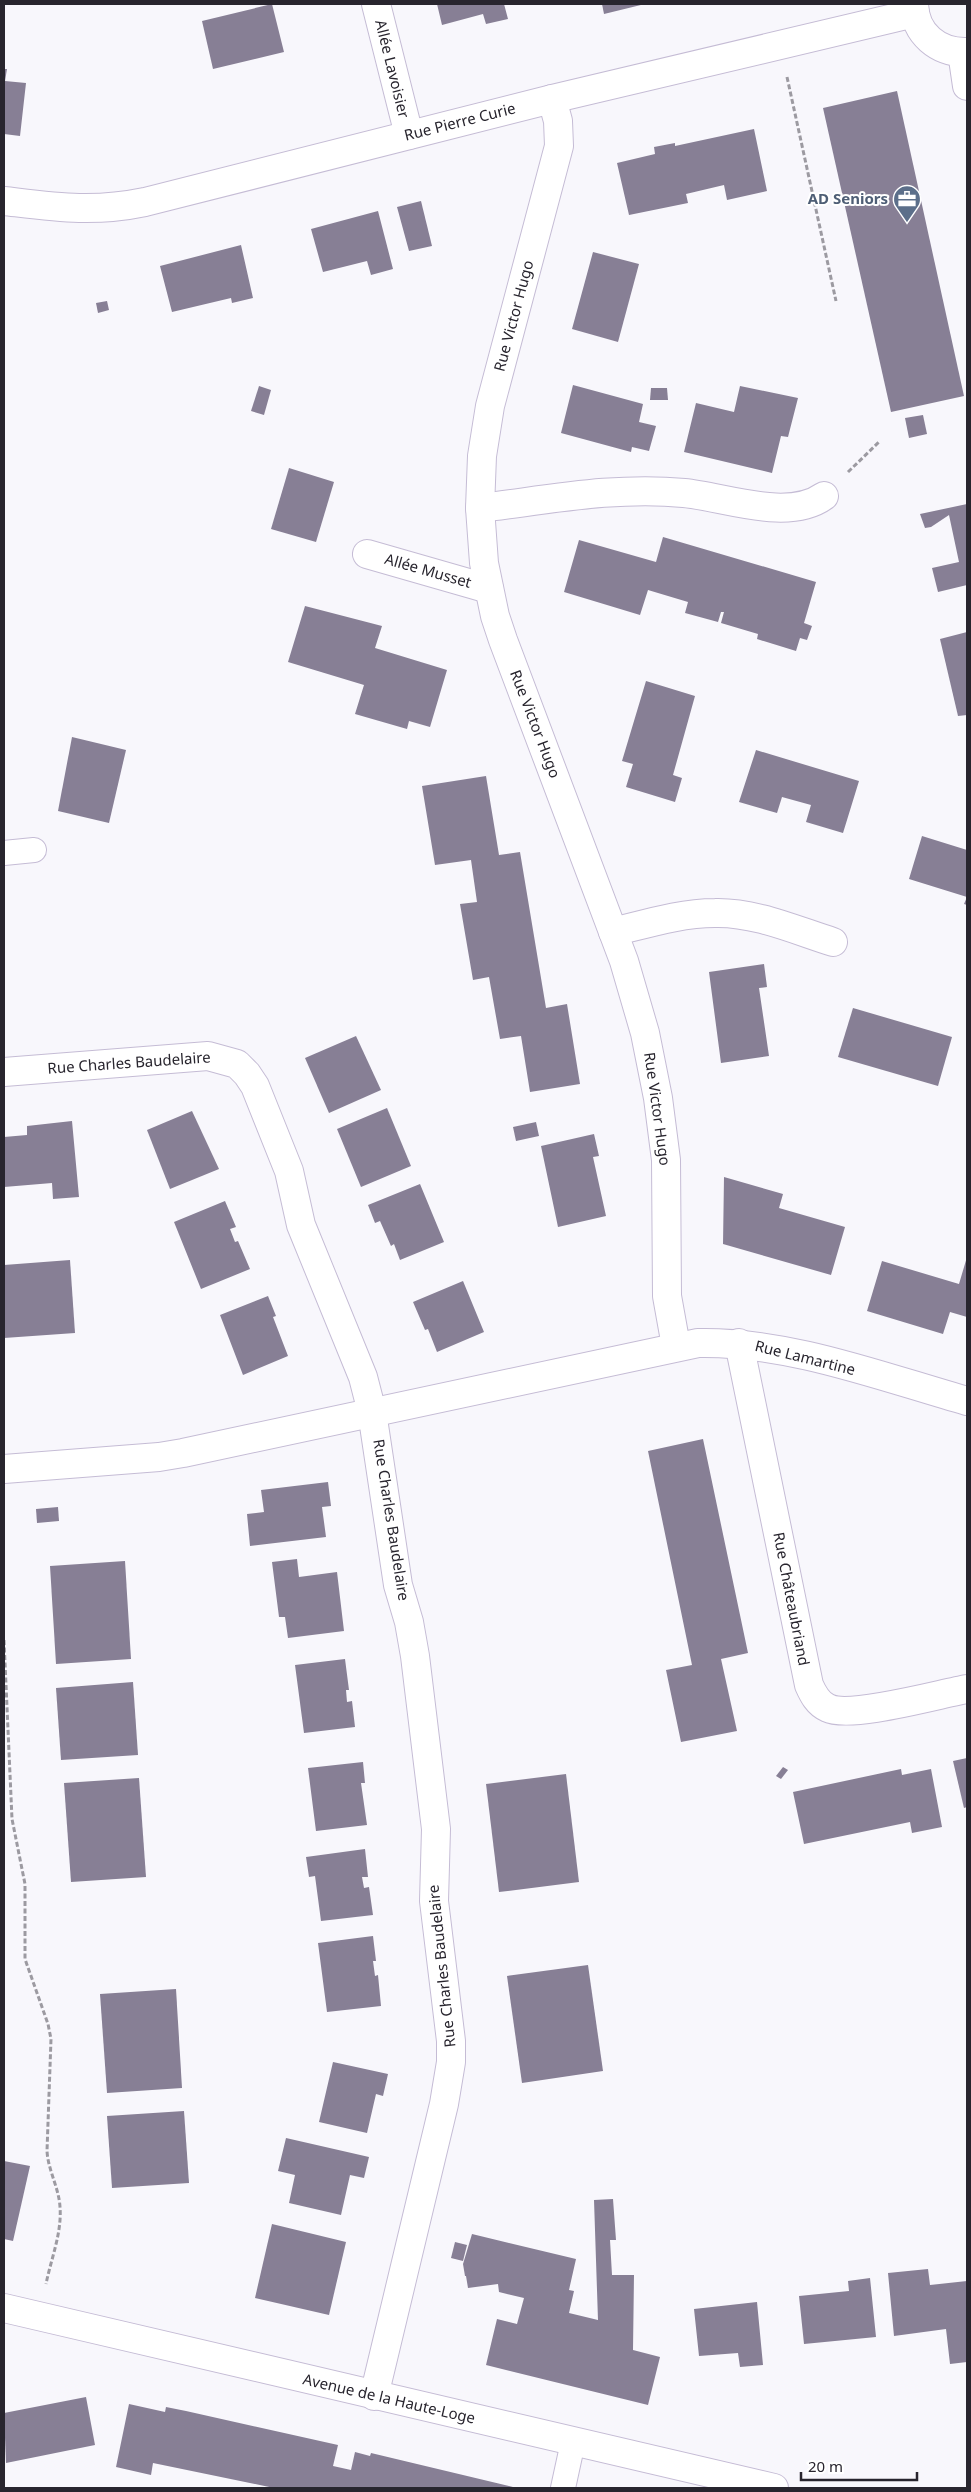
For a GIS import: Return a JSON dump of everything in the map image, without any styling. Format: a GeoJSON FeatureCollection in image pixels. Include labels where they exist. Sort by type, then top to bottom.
{"type":"FeatureCollection","features":[{"type":"Feature","properties":{"kind":"street","name":"Allée Lavoisier"},"geometry":{"type":"LineString","coordinates":[[376,4],[409,134]]}},
{"type":"Feature","properties":{"kind":"street","name":"Rue Pierre Curie"},"geometry":{"type":"LineString","coordinates":[[4,201],[79,210],[120,207],[162,198],[409,134],[780,44],[914,8]]}},
{"type":"Feature","properties":{"kind":"street"},"geometry":{"type":"LineString","coordinates":[[914,8],[920,27],[934,44],[947,50],[964,52],[967,86]]}},
{"type":"Feature","properties":{"kind":"street","name":"Rue Victor Hugo"},"geometry":{"type":"LineString","coordinates":[[552,99],[558,121],[559,146],[490,406],[482,464],[480,508],[484,563],[503,640],[613,932],[633,990],[652,1065],[666,1160],[667,1296],[676,1346]]}},
{"type":"Feature","properties":{"kind":"street"},"geometry":{"type":"LineString","coordinates":[[480,508],[636,491],[685,493],[790,508],[810,504],[824,496]]}},
{"type":"Feature","properties":{"kind":"street","name":"Allée Musset"},"geometry":{"type":"LineString","coordinates":[[367,554],[489,589]]}},
{"type":"Feature","properties":{"kind":"street"},"geometry":{"type":"LineString","coordinates":[[613,932],[693,914],[716,912],[759,918],[833,942]]}},
{"type":"Feature","properties":{"kind":"street","name":"Rue Charles Baudelaire"},"geometry":{"type":"LineString","coordinates":[[4,1072],[208,1056],[236,1064],[247,1074],[255,1086],[283,1156],[301,1225],[363,1377],[372,1412],[398,1586],[409,1622],[416,1656],[436,1829],[434,1901],[451,2041],[451,2062],[444,2104],[374,2396]]}},
{"type":"Feature","properties":{"kind":"street","name":"Rue Lamartine"},"geometry":{"type":"LineString","coordinates":[[372,1412],[676,1346],[698,1343],[740,1343],[815,1358],[967,1401]]}},
{"type":"Feature","properties":{"kind":"street","name":"Rue Châteaubriand"},"geometry":{"type":"LineString","coordinates":[[740,1343],[808,1685],[813,1694],[827,1708],[851,1712],[967,1689]]}},
{"type":"Feature","properties":{"kind":"street"},"geometry":{"type":"LineString","coordinates":[[4,1469],[159,1457],[372,1412]]}},
{"type":"Feature","properties":{"kind":"street","name":"Avenue de la Haute-Loge"},"geometry":{"type":"LineString","coordinates":[[4,2308],[774,2488]]}},
{"type":"Feature","properties":{"kind":"lane"},"geometry":{"type":"LineString","coordinates":[[4,853],[34,850]]}},
{"type":"Feature","properties":{"kind":"lane"},"geometry":{"type":"LineString","coordinates":[[563,2488],[574,2442]]}},
{"type":"Feature","properties":{"kind":"path"},"geometry":{"type":"LineString","coordinates":[[780,44],[836,301]]}},
{"type":"Feature","properties":{"kind":"path"},"geometry":{"type":"LineString","coordinates":[[824,496],[880,441]]}},
{"type":"Feature","properties":{"kind":"path"},"geometry":{"type":"LineString","coordinates":[[4,1640],[12,1819],[25,1884],[25,1951],[51,2039],[47,2151],[48,2165],[58,2193],[60,2208],[60,2224],[40,2317]]}},
{"type":"Feature","properties":{"kind":"building"},"geometry":{"type":"Polygon","coordinates":[[[272,4],[284,52],[213,69],[202,21],[272,4]]]}},
{"type":"Feature","properties":{"kind":"building"},"geometry":{"type":"Polygon","coordinates":[[[437,4],[504,4],[508,19],[486,24],[483,14],[442,25],[437,4]]]}},
{"type":"Feature","properties":{"kind":"building"},"geometry":{"type":"Polygon","coordinates":[[[602,4],[645,4],[604,14],[602,4]]]}},
{"type":"Feature","properties":{"kind":"building"},"geometry":{"type":"Polygon","coordinates":[[[4,69],[7,69],[5,81],[26,83],[20,136],[4,134],[4,69]]]}},
{"type":"Feature","properties":{"kind":"building"},"geometry":{"type":"Polygon","coordinates":[[[897,91],[964,396],[891,412],[823,108],[897,91]]]}},
{"type":"Feature","properties":{"kind":"building"},"geometry":{"type":"Polygon","coordinates":[[[754,129],[767,191],[727,200],[724,185],[686,194],[688,203],[629,215],[617,163],[655,154],[654,147],[675,143],[675,146],[754,129]]]}},
{"type":"Feature","properties":{"kind":"building"},"geometry":{"type":"Polygon","coordinates":[[[421,201],[432,246],[409,251],[397,207],[421,201]]]}},
{"type":"Feature","properties":{"kind":"building"},"geometry":{"type":"Polygon","coordinates":[[[378,211],[393,269],[371,275],[367,261],[323,272],[311,229],[378,211]]]}},
{"type":"Feature","properties":{"kind":"building"},"geometry":{"type":"Polygon","coordinates":[[[241,245],[253,298],[232,303],[231,298],[172,312],[160,266],[241,245]]]}},
{"type":"Feature","properties":{"kind":"building"},"geometry":{"type":"Polygon","coordinates":[[[593,252],[639,264],[618,342],[572,329],[593,252]]]}},
{"type":"Feature","properties":{"kind":"building"},"geometry":{"type":"Polygon","coordinates":[[[107,301],[109,310],[98,313],[96,303],[107,301]]]}},
{"type":"Feature","properties":{"kind":"building"},"geometry":{"type":"Polygon","coordinates":[[[573,385],[643,404],[639,422],[656,426],[649,451],[632,447],[631,452],[561,433],[573,385]]]}},
{"type":"Feature","properties":{"kind":"building"},"geometry":{"type":"Polygon","coordinates":[[[259,386],[271,390],[264,415],[251,411],[259,386]]]}},
{"type":"Feature","properties":{"kind":"building"},"geometry":{"type":"Polygon","coordinates":[[[740,386],[798,398],[788,437],[781,436],[772,473],[684,452],[696,403],[734,412],[740,386]]]}},
{"type":"Feature","properties":{"kind":"building"},"geometry":{"type":"Polygon","coordinates":[[[651,388],[667,388],[668,400],[650,400],[651,388]]]}},
{"type":"Feature","properties":{"kind":"building"},"geometry":{"type":"Polygon","coordinates":[[[923,415],[927,434],[909,438],[905,418],[923,415]]]}},
{"type":"Feature","properties":{"kind":"building"},"geometry":{"type":"Polygon","coordinates":[[[289,468],[334,482],[316,542],[271,529],[289,468]]]}},
{"type":"Feature","properties":{"kind":"building"},"geometry":{"type":"Polygon","coordinates":[[[967,504],[967,585],[938,592],[932,568],[959,562],[949,515],[931,527],[925,528],[920,514],[967,504]]]}},
{"type":"Feature","properties":{"kind":"building"},"geometry":{"type":"Polygon","coordinates":[[[663,537],[816,582],[804,623],[812,626],[807,640],[800,638],[796,651],[757,639],[758,634],[721,623],[724,612],[721,612],[718,622],[685,613],[688,602],[648,590],[640,615],[564,592],[579,540],[656,562],[663,537]]]}},
{"type":"Feature","properties":{"kind":"building"},"geometry":{"type":"Polygon","coordinates":[[[305,606],[382,626],[375,648],[447,670],[430,727],[409,721],[407,729],[355,714],[364,685],[288,662],[305,606]]]}},
{"type":"Feature","properties":{"kind":"building"},"geometry":{"type":"Polygon","coordinates":[[[967,632],[967,715],[958,716],[940,639],[967,632]]]}},
{"type":"Feature","properties":{"kind":"building"},"geometry":{"type":"Polygon","coordinates":[[[646,681],[695,696],[673,775],[682,778],[675,802],[626,787],[633,764],[622,761],[646,681]]]}},
{"type":"Feature","properties":{"kind":"building"},"geometry":{"type":"Polygon","coordinates":[[[72,737],[126,750],[109,823],[58,811],[72,737]]]}},
{"type":"Feature","properties":{"kind":"building"},"geometry":{"type":"Polygon","coordinates":[[[756,750],[859,781],[843,833],[806,822],[811,805],[782,797],[777,813],[739,802],[756,750]]]}},
{"type":"Feature","properties":{"kind":"building"},"geometry":{"type":"Polygon","coordinates":[[[486,776],[499,855],[520,852],[546,1008],[567,1004],[580,1084],[530,1092],[521,1036],[500,1039],[489,977],[473,980],[460,904],[477,902],[471,860],[435,865],[422,786],[486,776]]]}},
{"type":"Feature","properties":{"kind":"building"},"geometry":{"type":"Polygon","coordinates":[[[922,836],[967,850],[967,897],[909,879],[922,836]]]}},
{"type":"Feature","properties":{"kind":"building"},"geometry":{"type":"Polygon","coordinates":[[[764,964],[767,987],[759,988],[769,1056],[721,1063],[709,972],[764,964]]]}},
{"type":"Feature","properties":{"kind":"building"},"geometry":{"type":"Polygon","coordinates":[[[853,1008],[952,1037],[938,1086],[838,1057],[853,1008]]]}},
{"type":"Feature","properties":{"kind":"building"},"geometry":{"type":"Polygon","coordinates":[[[356,1036],[381,1090],[329,1113],[305,1058],[356,1036]]]}},
{"type":"Feature","properties":{"kind":"building"},"geometry":{"type":"Polygon","coordinates":[[[387,1108],[411,1166],[361,1187],[337,1129],[387,1108]]]}},
{"type":"Feature","properties":{"kind":"building"},"geometry":{"type":"Polygon","coordinates":[[[192,1111],[219,1169],[170,1189],[147,1130],[192,1111]]]}},
{"type":"Feature","properties":{"kind":"building"},"geometry":{"type":"Polygon","coordinates":[[[72,1121],[79,1197],[53,1199],[52,1183],[4,1187],[4,1137],[27,1135],[27,1126],[72,1121]]]}},
{"type":"Feature","properties":{"kind":"building"},"geometry":{"type":"Polygon","coordinates":[[[536,1122],[539,1136],[516,1141],[513,1127],[536,1122]]]}},
{"type":"Feature","properties":{"kind":"building"},"geometry":{"type":"Polygon","coordinates":[[[594,1134],[599,1156],[593,1157],[606,1216],[558,1227],[541,1146],[594,1134]]]}},
{"type":"Feature","properties":{"kind":"building"},"geometry":{"type":"Polygon","coordinates":[[[724,1177],[783,1194],[779,1208],[845,1227],[831,1275],[723,1244],[724,1177]]]}},
{"type":"Feature","properties":{"kind":"building"},"geometry":{"type":"Polygon","coordinates":[[[420,1184],[444,1242],[400,1260],[394,1244],[391,1246],[380,1221],[375,1223],[368,1205],[420,1184]]]}},
{"type":"Feature","properties":{"kind":"building"},"geometry":{"type":"Polygon","coordinates":[[[225,1201],[236,1227],[230,1229],[235,1242],[238,1241],[250,1269],[201,1289],[174,1222],[225,1201]]]}},
{"type":"Feature","properties":{"kind":"building"},"geometry":{"type":"Polygon","coordinates":[[[967,1257],[967,1317],[950,1312],[943,1334],[867,1311],[882,1261],[959,1284],[967,1257]]]}},
{"type":"Feature","properties":{"kind":"building"},"geometry":{"type":"Polygon","coordinates":[[[70,1260],[75,1333],[4,1338],[4,1265],[70,1260]]]}},
{"type":"Feature","properties":{"kind":"building"},"geometry":{"type":"Polygon","coordinates":[[[463,1281],[484,1332],[437,1352],[428,1329],[425,1330],[413,1302],[463,1281]]]}},
{"type":"Feature","properties":{"kind":"building"},"geometry":{"type":"Polygon","coordinates":[[[268,1296],[276,1316],[273,1317],[288,1356],[243,1375],[220,1315],[268,1296]]]}},
{"type":"Feature","properties":{"kind":"building"},"geometry":{"type":"Polygon","coordinates":[[[703,1439],[748,1653],[721,1659],[737,1731],[681,1742],[666,1670],[692,1665],[648,1451],[703,1439]]]}},
{"type":"Feature","properties":{"kind":"building"},"geometry":{"type":"Polygon","coordinates":[[[328,1482],[331,1506],[322,1507],[326,1537],[250,1546],[247,1514],[264,1512],[261,1490],[328,1482]]]}},
{"type":"Feature","properties":{"kind":"building"},"geometry":{"type":"Polygon","coordinates":[[[58,1507],[59,1521],[37,1523],[36,1509],[58,1507]]]}},
{"type":"Feature","properties":{"kind":"building"},"geometry":{"type":"Polygon","coordinates":[[[297,1559],[299,1577],[337,1572],[344,1631],[288,1638],[285,1617],[279,1617],[272,1562],[297,1559]]]}},
{"type":"Feature","properties":{"kind":"building"},"geometry":{"type":"Polygon","coordinates":[[[125,1561],[131,1659],[56,1664],[50,1566],[125,1561]]]}},
{"type":"Feature","properties":{"kind":"building"},"geometry":{"type":"Polygon","coordinates":[[[345,1659],[349,1690],[346,1690],[347,1702],[352,1701],[355,1727],[304,1733],[295,1665],[345,1659]]]}},
{"type":"Feature","properties":{"kind":"building"},"geometry":{"type":"Polygon","coordinates":[[[133,1682],[138,1755],[61,1760],[56,1688],[133,1682]]]}},
{"type":"Feature","properties":{"kind":"building"},"geometry":{"type":"Polygon","coordinates":[[[967,1758],[967,1807],[964,1808],[953,1761],[967,1758]]]}},
{"type":"Feature","properties":{"kind":"building"},"geometry":{"type":"Polygon","coordinates":[[[363,1762],[365,1783],[361,1783],[367,1825],[316,1831],[308,1768],[363,1762]]]}},
{"type":"Feature","properties":{"kind":"building"},"geometry":{"type":"Polygon","coordinates":[[[783,1767],[788,1770],[781,1779],[776,1776],[783,1767]]]}},
{"type":"Feature","properties":{"kind":"building"},"geometry":{"type":"Polygon","coordinates":[[[901,1769],[902,1775],[931,1769],[942,1827],[912,1833],[910,1822],[804,1844],[793,1792],[901,1769]]]}},
{"type":"Feature","properties":{"kind":"building"},"geometry":{"type":"Polygon","coordinates":[[[566,1774],[579,1882],[499,1892],[486,1784],[566,1774]]]}},
{"type":"Feature","properties":{"kind":"building"},"geometry":{"type":"Polygon","coordinates":[[[139,1778],[146,1877],[71,1882],[64,1783],[139,1778]]]}},
{"type":"Feature","properties":{"kind":"building"},"geometry":{"type":"Polygon","coordinates":[[[365,1849],[368,1877],[362,1877],[364,1888],[369,1887],[373,1915],[321,1921],[315,1876],[309,1877],[306,1857],[365,1849]]]}},
{"type":"Feature","properties":{"kind":"building"},"geometry":{"type":"Polygon","coordinates":[[[373,1936],[376,1961],[373,1961],[375,1976],[378,1975],[381,2006],[327,2012],[318,1943],[373,1936]]]}},
{"type":"Feature","properties":{"kind":"building"},"geometry":{"type":"Polygon","coordinates":[[[588,1965],[603,2071],[522,2083],[507,1976],[588,1965]]]}},
{"type":"Feature","properties":{"kind":"building"},"geometry":{"type":"Polygon","coordinates":[[[176,1989],[182,2088],[107,2093],[100,1994],[176,1989]]]}},
{"type":"Feature","properties":{"kind":"building"},"geometry":{"type":"Polygon","coordinates":[[[333,2062],[388,2074],[383,2096],[376,2094],[367,2133],[319,2122],[333,2062]]]}},
{"type":"Feature","properties":{"kind":"building"},"geometry":{"type":"Polygon","coordinates":[[[184,2111],[189,2183],[112,2188],[107,2116],[184,2111]]]}},
{"type":"Feature","properties":{"kind":"building"},"geometry":{"type":"Polygon","coordinates":[[[286,2138],[369,2157],[364,2178],[350,2175],[341,2215],[289,2203],[295,2175],[278,2171],[286,2138]]]}},
{"type":"Feature","properties":{"kind":"building"},"geometry":{"type":"Polygon","coordinates":[[[4,2161],[30,2166],[13,2241],[4,2239],[4,2161]]]}},
{"type":"Feature","properties":{"kind":"building"},"geometry":{"type":"Polygon","coordinates":[[[613,2199],[616,2240],[610,2240],[612,2275],[634,2275],[633,2350],[660,2357],[648,2405],[486,2365],[497,2319],[517,2324],[524,2298],[499,2292],[498,2284],[468,2288],[463,2264],[472,2234],[576,2259],[569,2290],[574,2291],[569,2313],[598,2320],[594,2200],[613,2199]]]}},
{"type":"Feature","properties":{"kind":"building"},"geometry":{"type":"Polygon","coordinates":[[[272,2224],[346,2242],[329,2315],[255,2298],[272,2224]]]}},
{"type":"Feature","properties":{"kind":"building"},"geometry":{"type":"Polygon","coordinates":[[[455,2242],[467,2245],[463,2261],[451,2258],[455,2242]]]}},
{"type":"Feature","properties":{"kind":"building"},"geometry":{"type":"Polygon","coordinates":[[[928,2269],[930,2285],[967,2281],[967,2362],[950,2364],[946,2329],[894,2336],[888,2273],[928,2269]]]}},
{"type":"Feature","properties":{"kind":"building"},"geometry":{"type":"Polygon","coordinates":[[[870,2278],[876,2337],[804,2344],[799,2296],[849,2291],[848,2281],[870,2278]]]}},
{"type":"Feature","properties":{"kind":"building"},"geometry":{"type":"Polygon","coordinates":[[[757,2302],[763,2365],[740,2367],[738,2353],[699,2356],[694,2309],[757,2302]]]}},
{"type":"Feature","properties":{"kind":"building"},"geometry":{"type":"Polygon","coordinates":[[[86,2397],[95,2445],[6,2463],[4,2413],[86,2397]]]}},
{"type":"Feature","properties":{"kind":"building"},"geometry":{"type":"Polygon","coordinates":[[[129,2404],[165,2412],[166,2407],[338,2445],[333,2466],[351,2470],[355,2452],[370,2456],[371,2453],[517,2488],[274,2488],[153,2463],[151,2475],[116,2467],[129,2404]]]}},
{"type":"Feature","properties":{"kind":"place","name":"AD Seniors"},"geometry":{"type":"Point","coordinates":[907,223]}}]}
